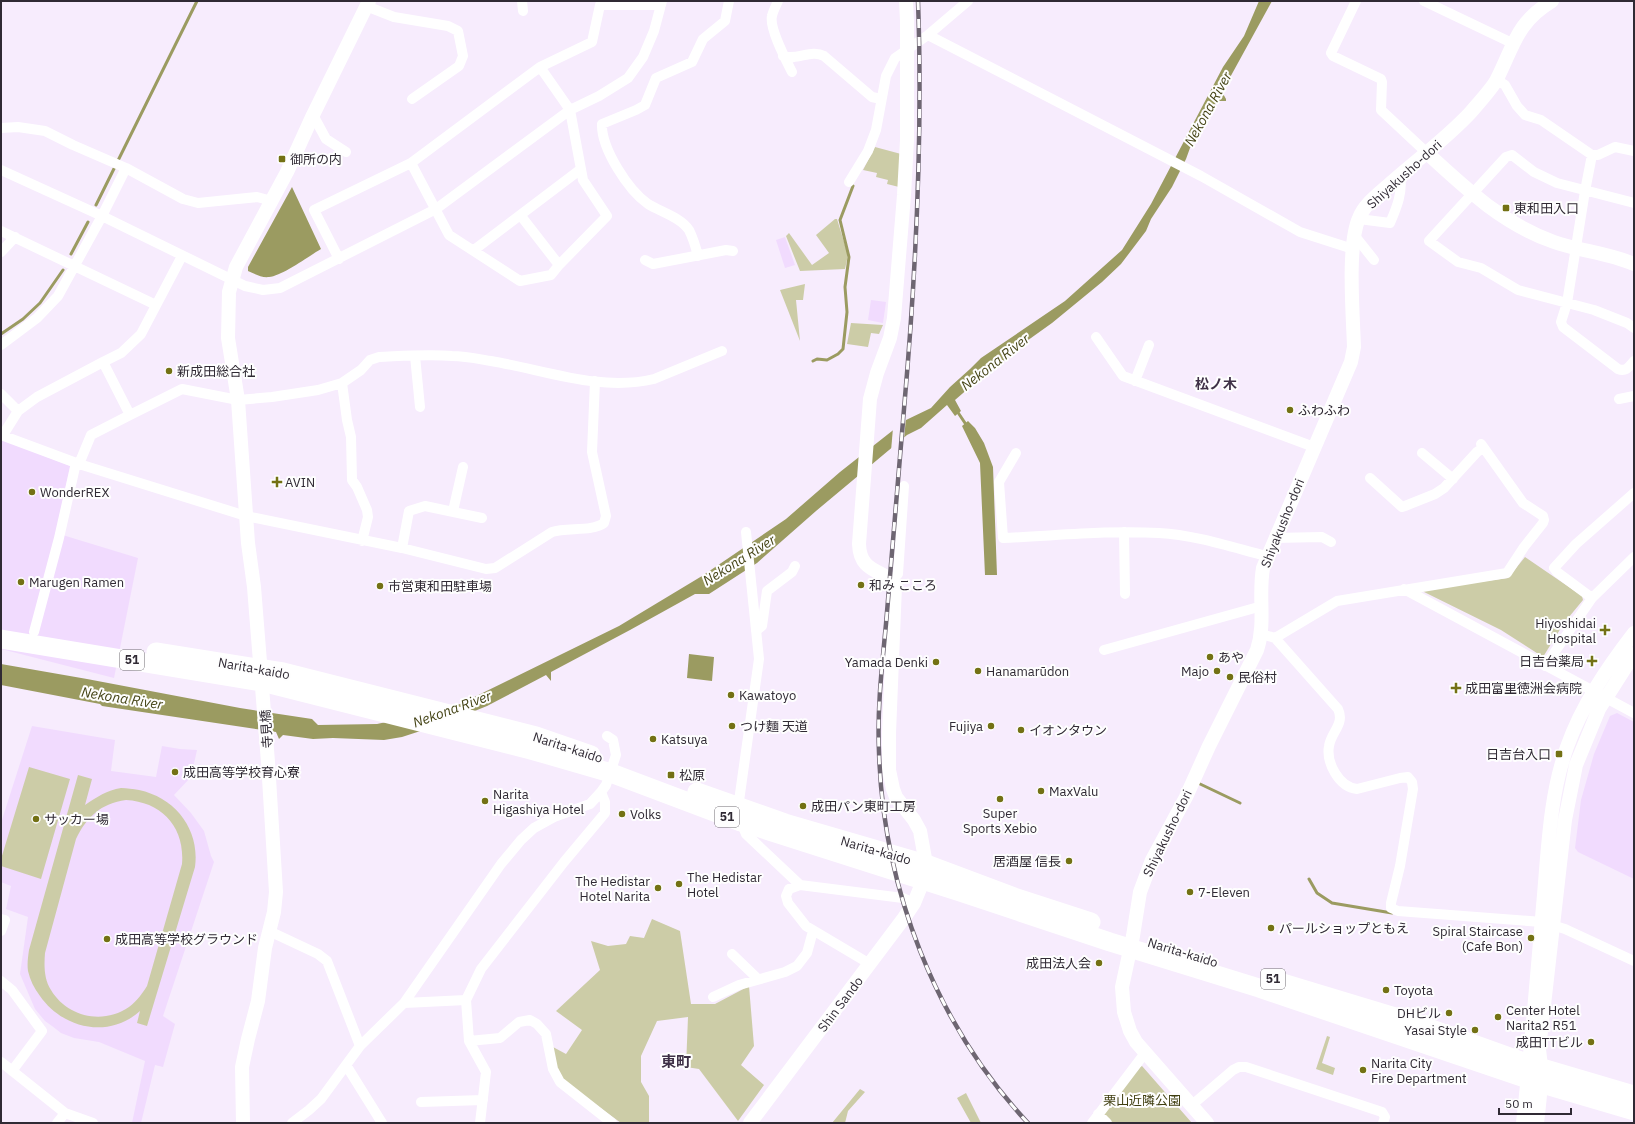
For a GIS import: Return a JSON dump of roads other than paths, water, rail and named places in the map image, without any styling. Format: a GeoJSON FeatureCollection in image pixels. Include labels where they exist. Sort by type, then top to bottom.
{"type":"FeatureCollection","features":[{"type":"Feature","properties":{"kind":"highway","name":"51"},"geometry":{"type":"LineString","coordinates":[[1,626],[270,681]]}},
{"type":"Feature","properties":{"kind":"highway","name":"51"},"geometry":{"type":"LineString","coordinates":[[1,639],[270,681]]}},
{"type":"Feature","properties":{"kind":"highway","name":"Narita-kaido"},"geometry":{"type":"LineString","coordinates":[[270,681],[534,743],[612,768],[740,815],[785,823],[925,872],[1014,897],[1132,942],[1412,1022],[1535,1074],[1634,1112]]}},
{"type":"Feature","properties":{"kind":"highway","name":"Narita-kaido"},"geometry":{"type":"LineString","coordinates":[[1535,1074],[1634,1095]]}},
{"type":"Feature","properties":{"kind":"street"},"geometry":{"type":"LineString","coordinates":[[698,256],[688,230],[677,220],[648,204],[636,194],[623,178],[610,154],[602,129],[602,124],[645,105],[656,78],[692,62],[703,39],[725,21],[728,1]]}},
{"type":"Feature","properties":{"kind":"street"},"geometry":{"type":"LineString","coordinates":[[778,1],[771,16],[772,25],[792,72]]}},
{"type":"Feature","properties":{"kind":"street"},"geometry":{"type":"LineString","coordinates":[[906,1],[907,140],[894,318],[890,338],[873,388],[868,430],[859,544],[860,555],[866,564],[873,570],[892,580],[895,586],[889,733],[890,775],[896,796],[914,820],[920,831],[925,872]]}},
{"type":"Feature","properties":{"kind":"street"},"geometry":{"type":"LineString","coordinates":[[849,182],[868,151],[876,130],[886,76],[894,58],[928,35],[968,1]]}},
{"type":"Feature","properties":{"kind":"street"},"geometry":{"type":"LineString","coordinates":[[1356,1],[1332,53],[1333,56],[1381,79],[1381,110],[1472,194],[1513,224],[1554,242],[1621,258],[1634,264]]}},
{"type":"Feature","properties":{"kind":"street"},"geometry":{"type":"LineString","coordinates":[[1424,1],[1512,43]]}},
{"type":"Feature","properties":{"kind":"street","name":"Shiyakusho-dori"},"geometry":{"type":"LineString","coordinates":[[1208,1123],[1145,1053],[1130,1031],[1122,1004],[1122,987],[1132,942],[1140,892],[1147,870],[1186,797],[1209,746],[1257,650],[1261,634],[1262,606],[1260,582],[1266,556],[1351,362],[1354,347],[1354,243],[1358,219],[1363,210],[1374,199],[1472,111],[1497,80],[1512,43],[1521,28],[1540,8],[1552,1]]}},
{"type":"Feature","properties":{"kind":"street"},"geometry":{"type":"LineString","coordinates":[[1,170],[102,216],[244,286],[263,290],[280,288],[339,259],[436,208],[570,110],[599,96],[628,78],[643,58],[654,31],[661,3],[600,5],[592,42],[540,67],[411,163],[314,210],[339,259]]}},
{"type":"Feature","properties":{"kind":"street"},"geometry":{"type":"LineString","coordinates":[[368,4],[394,17],[448,26],[458,31],[463,56],[459,66],[412,99]]}},
{"type":"Feature","properties":{"kind":"street","name":"寺見橋"},"geometry":{"type":"LineString","coordinates":[[243,1123],[242,1066],[258,1001],[265,948],[274,912],[276,892],[268,762],[270,681],[246,516],[238,400],[228,338],[229,292],[236,267],[287,172],[313,115],[368,4]]}},
{"type":"Feature","properties":{"kind":"street"},"geometry":{"type":"LineString","coordinates":[[928,35],[1201,176],[1300,232],[1354,243],[1374,260]]}},
{"type":"Feature","properties":{"kind":"street"},"geometry":{"type":"LineString","coordinates":[[784,56],[794,58],[819,53],[872,97],[881,99]]}},
{"type":"Feature","properties":{"kind":"street"},"geometry":{"type":"LineString","coordinates":[[411,163],[449,234],[520,281],[551,275],[607,216],[583,180],[570,110],[540,67]]}},
{"type":"Feature","properties":{"kind":"street"},"geometry":{"type":"LineString","coordinates":[[1497,80],[1505,85],[1517,106],[1525,115],[1541,120],[1592,155],[1603,153],[1609,148],[1616,147],[1634,151]]}},
{"type":"Feature","properties":{"kind":"street"},"geometry":{"type":"LineString","coordinates":[[313,115],[326,139],[346,152]]}},
{"type":"Feature","properties":{"kind":"street"},"geometry":{"type":"LineString","coordinates":[[1,128],[18,127],[45,131],[124,167],[183,199],[198,203],[257,197],[272,201]]}},
{"type":"Feature","properties":{"kind":"street"},"geometry":{"type":"LineString","coordinates":[[1634,203],[1557,183],[1534,172],[1512,155],[1506,157],[1429,241],[1458,262],[1481,268],[1518,290],[1594,310],[1627,323],[1634,328]]}},
{"type":"Feature","properties":{"kind":"street"},"geometry":{"type":"LineString","coordinates":[[1592,155],[1567,303],[1561,322],[1563,327],[1618,369],[1628,369],[1634,361]]}},
{"type":"Feature","properties":{"kind":"street"},"geometry":{"type":"LineString","coordinates":[[1,345],[37,318],[58,296],[102,216],[124,167]]}},
{"type":"Feature","properties":{"kind":"street"},"geometry":{"type":"LineString","coordinates":[[474,250],[581,170]]}},
{"type":"Feature","properties":{"kind":"street"},"geometry":{"type":"LineString","coordinates":[[1358,219],[1390,223],[1397,209],[1400,194],[1400,175]]}},
{"type":"Feature","properties":{"kind":"street"},"geometry":{"type":"LineString","coordinates":[[521,216],[559,265]]}},
{"type":"Feature","properties":{"kind":"street"},"geometry":{"type":"LineString","coordinates":[[1,231],[156,305]]}},
{"type":"Feature","properties":{"kind":"street"},"geometry":{"type":"LineString","coordinates":[[1,252],[15,237]]}},
{"type":"Feature","properties":{"kind":"street"},"geometry":{"type":"LineString","coordinates":[[645,260],[653,264],[726,250],[733,251]]}},
{"type":"Feature","properties":{"kind":"street"},"geometry":{"type":"LineString","coordinates":[[182,256],[141,334],[121,353],[37,397],[18,412],[2,435],[78,464],[246,516],[402,548],[486,569],[495,568],[552,532],[599,527],[604,523],[606,516],[592,452],[595,381]]}},
{"type":"Feature","properties":{"kind":"street"},"geometry":{"type":"LineString","coordinates":[[1096,337],[1123,376],[1314,447]]}},
{"type":"Feature","properties":{"kind":"street"},"geometry":{"type":"LineString","coordinates":[[1135,381],[1149,345]]}},
{"type":"Feature","properties":{"kind":"street"},"geometry":{"type":"LineString","coordinates":[[34,632],[60,538],[78,464],[91,435],[182,389],[238,400],[272,397],[318,390],[342,383],[361,370],[370,360],[375,358],[415,356],[459,357],[595,381],[607,382],[650,380],[722,351]]}},
{"type":"Feature","properties":{"kind":"street"},"geometry":{"type":"LineString","coordinates":[[415,356],[420,406]]}},
{"type":"Feature","properties":{"kind":"street"},"geometry":{"type":"LineString","coordinates":[[103,362],[130,415]]}},
{"type":"Feature","properties":{"kind":"street"},"geometry":{"type":"LineString","coordinates":[[342,383],[351,437],[352,480],[357,487],[367,510],[368,517],[362,541]]}},
{"type":"Feature","properties":{"kind":"street"},"geometry":{"type":"LineString","coordinates":[[1,394],[18,412]]}},
{"type":"Feature","properties":{"kind":"street"},"geometry":{"type":"LineString","coordinates":[[1619,399],[1634,396]]}},
{"type":"Feature","properties":{"kind":"street"},"geometry":{"type":"LineString","coordinates":[[1275,638],[1337,601],[1507,573],[1544,520],[1543,516],[1524,502],[1482,446],[1444,488],[1435,494],[1402,507],[1370,478]]}},
{"type":"Feature","properties":{"kind":"street"},"geometry":{"type":"LineString","coordinates":[[1016,453],[999,482],[1003,538],[1124,532],[1160,533],[1183,536],[1266,556]]}},
{"type":"Feature","properties":{"kind":"street"},"geometry":{"type":"LineString","coordinates":[[1422,453],[1453,479]]}},
{"type":"Feature","properties":{"kind":"street"},"geometry":{"type":"LineString","coordinates":[[453,511],[463,467]]}},
{"type":"Feature","properties":{"kind":"street"},"geometry":{"type":"LineString","coordinates":[[892,580],[898,574],[904,486]]}},
{"type":"Feature","properties":{"kind":"street"},"geometry":{"type":"LineString","coordinates":[[1592,598],[1554,568],[1576,544],[1634,493]]}},
{"type":"Feature","properties":{"kind":"street"},"geometry":{"type":"LineString","coordinates":[[402,548],[409,510],[425,506],[482,518]]}},
{"type":"Feature","properties":{"kind":"street"},"geometry":{"type":"LineString","coordinates":[[746,532],[758,666],[740,815],[744,830],[752,841],[800,884]]}},
{"type":"Feature","properties":{"kind":"street"},"geometry":{"type":"LineString","coordinates":[[1124,532],[1124,594]]}},
{"type":"Feature","properties":{"kind":"street"},"geometry":{"type":"LineString","coordinates":[[1274,538],[1322,537],[1331,542]]}},
{"type":"Feature","properties":{"kind":"street"},"geometry":{"type":"LineString","coordinates":[[1545,666],[1592,598],[1634,557]]}},
{"type":"Feature","properties":{"kind":"street"},"geometry":{"type":"LineString","coordinates":[[756,631],[762,626],[767,590],[792,572],[795,566]]}},
{"type":"Feature","properties":{"kind":"street"},"geometry":{"type":"LineString","coordinates":[[1404,589],[1634,713]]}},
{"type":"Feature","properties":{"kind":"street"},"geometry":{"type":"LineString","coordinates":[[1104,650],[1262,606]]}},
{"type":"Feature","properties":{"kind":"street"},"geometry":{"type":"LineString","coordinates":[[1537,1123],[1535,1074],[1548,924],[1562,847],[1570,788],[1599,695],[1614,660],[1634,633]]}},
{"type":"Feature","properties":{"kind":"street"},"geometry":{"type":"LineString","coordinates":[[1261,634],[1275,638],[1338,709],[1340,722],[1331,738],[1328,748],[1332,766],[1340,781],[1351,788],[1357,789],[1400,778],[1408,778],[1412,782],[1412,797],[1391,908],[1398,911],[1548,924],[1572,932],[1634,960]]}},
{"type":"Feature","properties":{"kind":"street"},"geometry":{"type":"LineString","coordinates":[[1599,695],[1634,654]]}},
{"type":"Feature","properties":{"kind":"street"},"geometry":{"type":"LineString","coordinates":[[292,1123],[321,1099],[360,1046],[404,1003],[501,864],[521,840],[534,828],[554,817],[590,804],[600,792],[612,768],[616,755],[613,740],[607,736]]}},
{"type":"Feature","properties":{"kind":"street"},"geometry":{"type":"LineString","coordinates":[[480,1123],[486,1072],[469,1041],[466,1000],[481,969],[604,813],[606,802],[600,792]]}},
{"type":"Feature","properties":{"kind":"street","name":"Shin Sando"},"geometry":{"type":"LineString","coordinates":[[750,1123],[914,903],[925,872]]}},
{"type":"Feature","properties":{"kind":"street"},"geometry":{"type":"LineString","coordinates":[[870,964],[806,926],[788,903],[786,896],[789,889],[800,884],[903,898],[914,903]]}},
{"type":"Feature","properties":{"kind":"street"},"geometry":{"type":"LineString","coordinates":[[1,919],[5,920],[1,932]]}},
{"type":"Feature","properties":{"kind":"street"},"geometry":{"type":"LineString","coordinates":[[269,931],[318,954],[327,961],[360,1046]]}},
{"type":"Feature","properties":{"kind":"street"},"geometry":{"type":"LineString","coordinates":[[713,996],[739,984],[785,972],[797,966],[807,953],[813,931]]}},
{"type":"Feature","properties":{"kind":"street"},"geometry":{"type":"LineString","coordinates":[[732,954],[758,978]]}},
{"type":"Feature","properties":{"kind":"street"},"geometry":{"type":"LineString","coordinates":[[1,981],[12,990],[42,1031],[12,1071]]}},
{"type":"Feature","properties":{"kind":"street"},"geometry":{"type":"LineString","coordinates":[[404,1003],[466,1000]]}},
{"type":"Feature","properties":{"kind":"street"},"geometry":{"type":"LineString","coordinates":[[469,1041],[500,1038],[519,1022],[530,1020],[537,1024],[546,1034],[553,1069],[560,1082],[612,1123]]}},
{"type":"Feature","properties":{"kind":"street"},"geometry":{"type":"LineString","coordinates":[[1092,1123],[1145,1053]]}},
{"type":"Feature","properties":{"kind":"street"},"geometry":{"type":"LineString","coordinates":[[1,1062],[65,1113],[93,1123]]}},
{"type":"Feature","properties":{"kind":"street"},"geometry":{"type":"LineString","coordinates":[[346,1065],[382,1123]]}},
{"type":"Feature","properties":{"kind":"street"},"geometry":{"type":"LineString","coordinates":[[1192,1105],[1233,1070],[1240,1067],[1246,1067],[1382,1112],[1385,1117],[1383,1123]]}},
{"type":"Feature","properties":{"kind":"street"},"geometry":{"type":"LineString","coordinates":[[1523,1123],[1535,1074]]}},
{"type":"Feature","properties":{"kind":"street"},"geometry":{"type":"LineString","coordinates":[[421,1102],[483,1100]]}},
{"type":"Feature","properties":{"kind":"street"},"geometry":{"type":"LineString","coordinates":[[57,1123],[65,1113]]}},
{"type":"Feature","properties":{"kind":"street"},"geometry":{"type":"LineString","coordinates":[[1098,1114],[1107,1123]]}},
{"type":"Feature","properties":{"kind":"water","name":"Nekona River"},"geometry":{"type":"Polygon","coordinates":[[[1259,1],[1272,1],[1222,92],[1226,101],[1217,101],[1196,141],[1190,148],[1172,187],[1151,219],[1146,231],[1121,264],[1102,282],[1052,323],[1017,348],[1010,357],[992,368],[955,400],[961,411],[955,416],[947,405],[921,428],[907,435],[816,511],[757,563],[709,594],[695,594],[551,672],[551,681],[546,675],[487,706],[445,723],[402,737],[384,740],[333,738],[313,739],[283,735],[279,739],[276,732],[102,706],[100,704],[1,685],[1,664],[240,708],[312,719],[318,725],[377,724],[428,713],[460,704],[619,626],[702,576],[786,519],[840,472],[906,420],[931,408],[950,387],[981,358],[1065,301],[1122,250],[1151,204],[1223,67],[1244,36],[1259,1]]]}},
{"type":"Feature","properties":{"kind":"water"},"geometry":{"type":"Polygon","coordinates":[[[292,187],[321,249],[288,270],[274,276],[258,276],[248,271],[248,267],[292,187]]]}},
{"type":"Feature","properties":{"kind":"water"},"geometry":{"type":"Polygon","coordinates":[[[968,421],[975,428],[984,443],[993,467],[997,575],[985,575],[980,463],[962,426],[968,421]]]}},
{"type":"Feature","properties":{"kind":"water"},"geometry":{"type":"Polygon","coordinates":[[[689,654],[714,657],[712,681],[687,678],[689,654]]]}},
{"type":"Feature","properties":{"kind":"waterway"},"geometry":{"type":"LineString","coordinates":[[96,205],[197,1]]}},
{"type":"Feature","properties":{"kind":"waterway"},"geometry":{"type":"LineString","coordinates":[[813,361],[817,359],[827,360],[838,354],[843,349],[847,312],[845,287],[849,257],[840,220],[853,186]]}},
{"type":"Feature","properties":{"kind":"waterway"},"geometry":{"type":"LineString","coordinates":[[71,254],[88,222]]}},
{"type":"Feature","properties":{"kind":"waterway"},"geometry":{"type":"LineString","coordinates":[[1,334],[23,319],[40,303],[63,270]]}},
{"type":"Feature","properties":{"kind":"waterway"},"geometry":{"type":"LineString","coordinates":[[957,411],[967,426]]}},
{"type":"Feature","properties":{"kind":"waterway"},"geometry":{"type":"LineString","coordinates":[[1198,783],[1240,803]]}},
{"type":"Feature","properties":{"kind":"waterway"},"geometry":{"type":"LineString","coordinates":[[1309,879],[1317,893],[1332,903],[1392,913]]}},
{"type":"Feature","properties":{"kind":"railway"},"geometry":{"type":"LineString","coordinates":[[918,1],[920,103],[915,256],[879,704],[879,752],[883,803],[891,853],[903,903],[920,951],[941,998],[966,1042],[995,1084],[1028,1123]]}},
{"type":"Feature","properties":{"kind":"place","name":"御所の内"},"geometry":{"type":"Point","coordinates":[282,159]}},
{"type":"Feature","properties":{"kind":"place","name":"東和田入口"},"geometry":{"type":"Point","coordinates":[1506,208]}},
{"type":"Feature","properties":{"kind":"place","name":"新成田総合社"},"geometry":{"type":"Point","coordinates":[169,371]}},
{"type":"Feature","properties":{"kind":"place","name":"ふわふわ"},"geometry":{"type":"Point","coordinates":[1290,410]}},
{"type":"Feature","properties":{"kind":"place","name":"AVIN"},"geometry":{"type":"Point","coordinates":[277,482]}},
{"type":"Feature","properties":{"kind":"place","name":"WonderREX"},"geometry":{"type":"Point","coordinates":[32,492]}},
{"type":"Feature","properties":{"kind":"place","name":"Marugen Ramen"},"geometry":{"type":"Point","coordinates":[21,582]}},
{"type":"Feature","properties":{"kind":"place","name":"和み こころ"},"geometry":{"type":"Point","coordinates":[861,585]}},
{"type":"Feature","properties":{"kind":"place","name":"市営東和田駐車場"},"geometry":{"type":"Point","coordinates":[380,586]}},
{"type":"Feature","properties":{"kind":"place","name":"Hiyoshidai Hospital"},"geometry":{"type":"Point","coordinates":[1605,630]}},
{"type":"Feature","properties":{"kind":"place","name":"あや"},"geometry":{"type":"Point","coordinates":[1210,657]}},
{"type":"Feature","properties":{"kind":"place","name":"日吉台薬局"},"geometry":{"type":"Point","coordinates":[1592,661]}},
{"type":"Feature","properties":{"kind":"place","name":"Yamada Denki"},"geometry":{"type":"Point","coordinates":[936,662]}},
{"type":"Feature","properties":{"kind":"place","name":"Hanamarūdon"},"geometry":{"type":"Point","coordinates":[978,671]}},
{"type":"Feature","properties":{"kind":"place","name":"Majo"},"geometry":{"type":"Point","coordinates":[1217,671]}},
{"type":"Feature","properties":{"kind":"place","name":"民俗村"},"geometry":{"type":"Point","coordinates":[1230,677]}},
{"type":"Feature","properties":{"kind":"place","name":"成田富里徳洲会病院"},"geometry":{"type":"Point","coordinates":[1456,688]}},
{"type":"Feature","properties":{"kind":"place","name":"Kawatoyo"},"geometry":{"type":"Point","coordinates":[731,695]}},
{"type":"Feature","properties":{"kind":"place","name":"つけ麵 天道"},"geometry":{"type":"Point","coordinates":[732,726]}},
{"type":"Feature","properties":{"kind":"place","name":"Fujiya"},"geometry":{"type":"Point","coordinates":[991,726]}},
{"type":"Feature","properties":{"kind":"place","name":"イオンタウン"},"geometry":{"type":"Point","coordinates":[1021,730]}},
{"type":"Feature","properties":{"kind":"place","name":"Katsuya"},"geometry":{"type":"Point","coordinates":[653,739]}},
{"type":"Feature","properties":{"kind":"place","name":"日吉台入口"},"geometry":{"type":"Point","coordinates":[1559,754]}},
{"type":"Feature","properties":{"kind":"place","name":"成田高等学校育心寮"},"geometry":{"type":"Point","coordinates":[175,772]}},
{"type":"Feature","properties":{"kind":"place","name":"松原"},"geometry":{"type":"Point","coordinates":[671,775]}},
{"type":"Feature","properties":{"kind":"place","name":"MaxValu"},"geometry":{"type":"Point","coordinates":[1041,791]}},
{"type":"Feature","properties":{"kind":"place","name":"Super Sports Xebio"},"geometry":{"type":"Point","coordinates":[1000,799]}},
{"type":"Feature","properties":{"kind":"place","name":"Narita Higashiya Hotel"},"geometry":{"type":"Point","coordinates":[485,801]}},
{"type":"Feature","properties":{"kind":"place","name":"成田パン東町工房"},"geometry":{"type":"Point","coordinates":[803,806]}},
{"type":"Feature","properties":{"kind":"place","name":"Volks"},"geometry":{"type":"Point","coordinates":[622,814]}},
{"type":"Feature","properties":{"kind":"place","name":"サッカー場"},"geometry":{"type":"Point","coordinates":[36,819]}},
{"type":"Feature","properties":{"kind":"place","name":"居酒屋 信長"},"geometry":{"type":"Point","coordinates":[1069,861]}},
{"type":"Feature","properties":{"kind":"place","name":"The Hedistar Hotel"},"geometry":{"type":"Point","coordinates":[679,884]}},
{"type":"Feature","properties":{"kind":"place","name":"The Hedistar Hotel Narita"},"geometry":{"type":"Point","coordinates":[658,888]}},
{"type":"Feature","properties":{"kind":"place","name":"7-Eleven"},"geometry":{"type":"Point","coordinates":[1190,892]}},
{"type":"Feature","properties":{"kind":"place","name":"パールショップともえ"},"geometry":{"type":"Point","coordinates":[1271,928]}},
{"type":"Feature","properties":{"kind":"place","name":"Spiral Staircase (Cafe Bon)"},"geometry":{"type":"Point","coordinates":[1531,938]}},
{"type":"Feature","properties":{"kind":"place","name":"成田高等学校グラウンド"},"geometry":{"type":"Point","coordinates":[107,939]}},
{"type":"Feature","properties":{"kind":"place","name":"成田法人会"},"geometry":{"type":"Point","coordinates":[1099,963]}},
{"type":"Feature","properties":{"kind":"place","name":"Toyota"},"geometry":{"type":"Point","coordinates":[1386,990]}},
{"type":"Feature","properties":{"kind":"place","name":"DHビル"},"geometry":{"type":"Point","coordinates":[1449,1013]}},
{"type":"Feature","properties":{"kind":"place","name":"Center Hotel Narita2 R51"},"geometry":{"type":"Point","coordinates":[1498,1017]}},
{"type":"Feature","properties":{"kind":"place","name":"Yasai Style"},"geometry":{"type":"Point","coordinates":[1475,1030]}},
{"type":"Feature","properties":{"kind":"place","name":"成田TTビル"},"geometry":{"type":"Point","coordinates":[1591,1042]}},
{"type":"Feature","properties":{"kind":"place","name":"Narita City Fire Department"},"geometry":{"type":"Point","coordinates":[1363,1070]}},
{"type":"Feature","properties":{"kind":"district","name":"松ノ木"},"geometry":{"type":"Point","coordinates":[1216,384]}},
{"type":"Feature","properties":{"kind":"district","name":"東町"},"geometry":{"type":"Point","coordinates":[676,1062]}},
{"type":"Feature","properties":{"kind":"park label","name":"栗山近隣公園"},"geometry":{"type":"Point","coordinates":[1142,1100]}}]}
